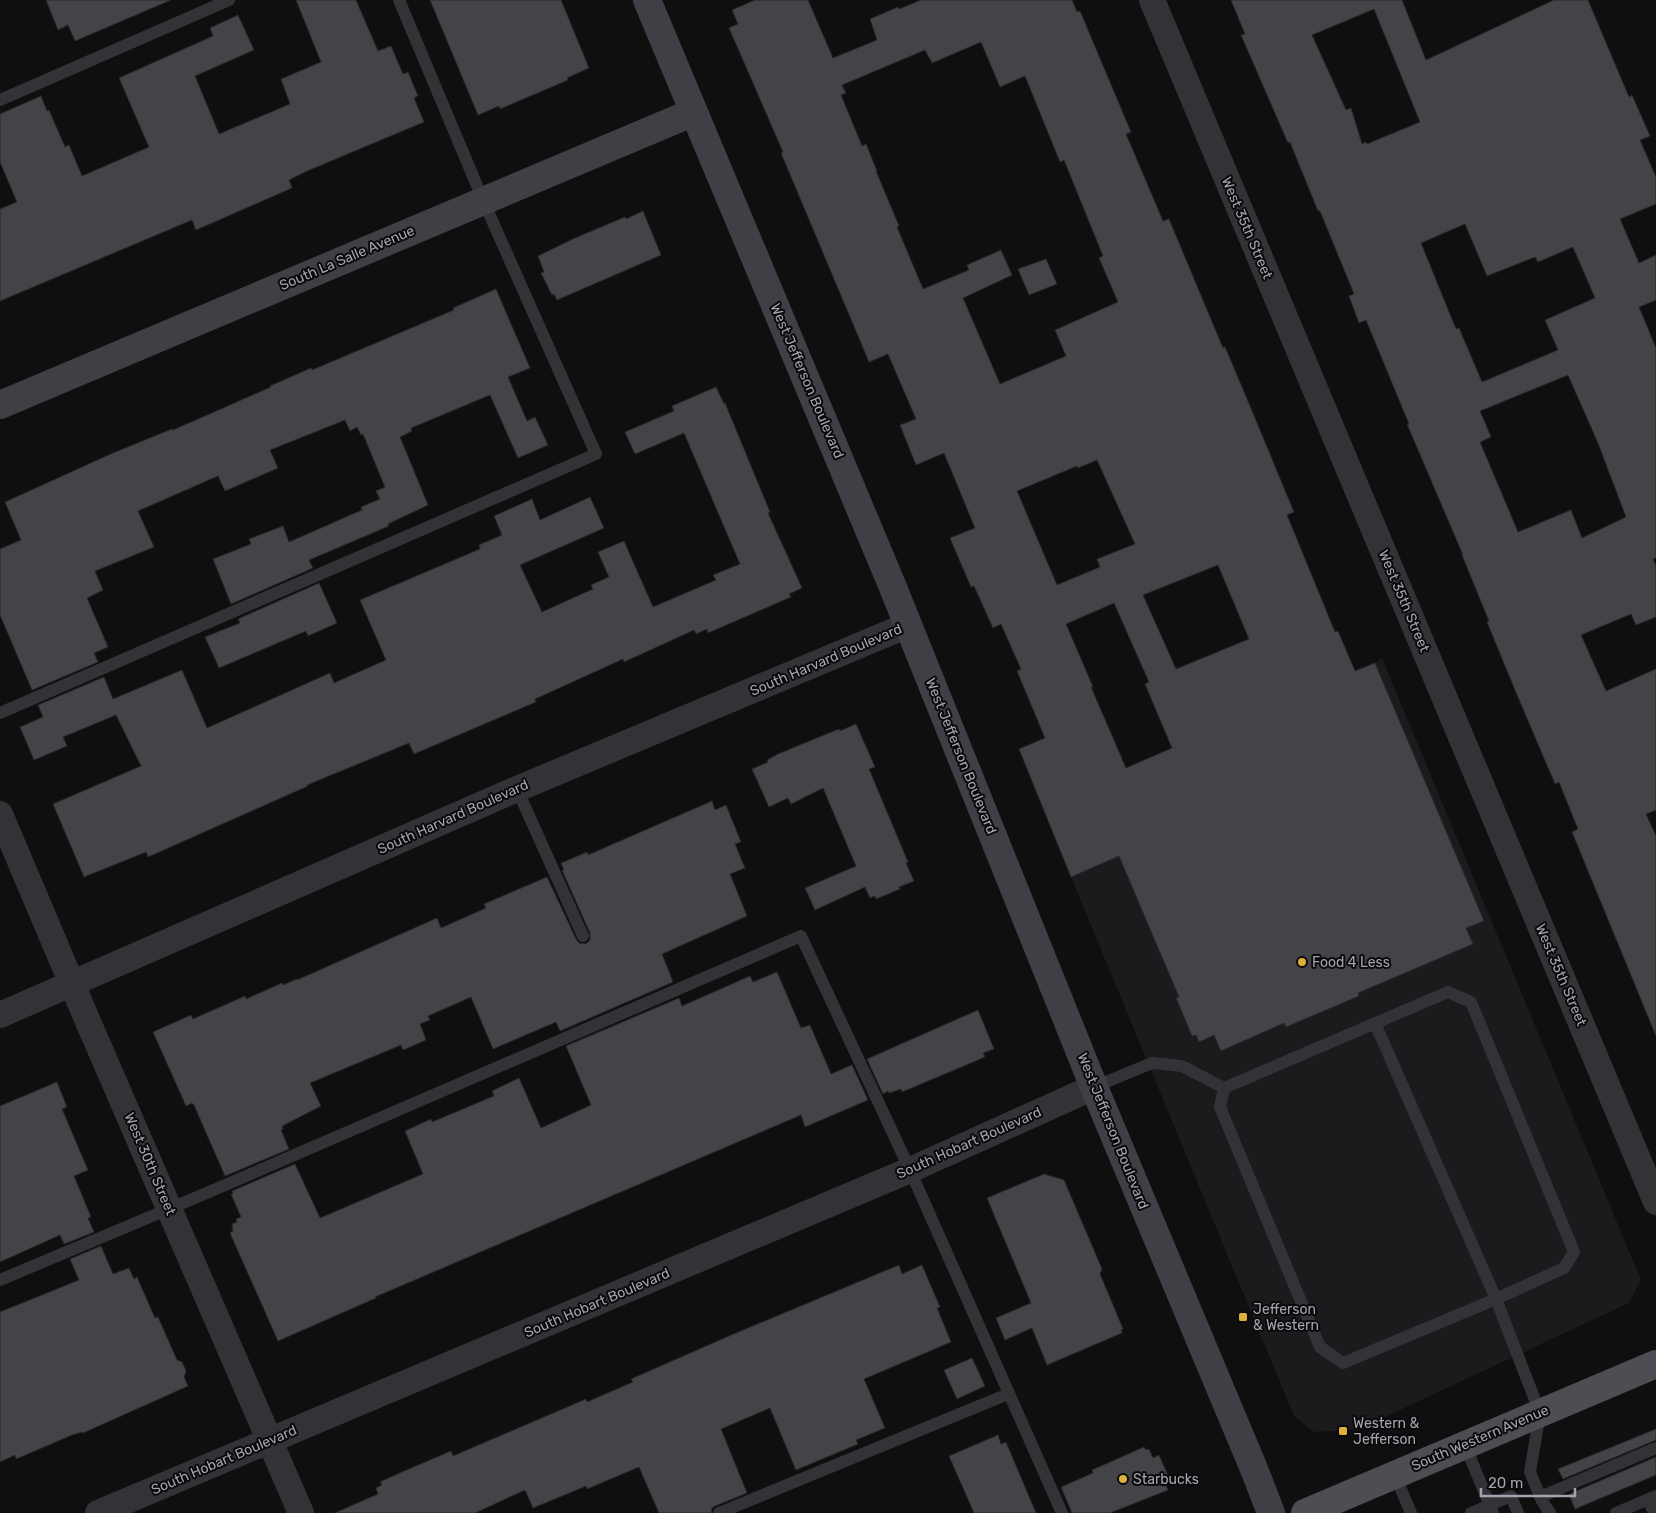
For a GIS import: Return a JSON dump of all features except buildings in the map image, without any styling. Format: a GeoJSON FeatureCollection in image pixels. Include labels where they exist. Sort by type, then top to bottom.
{"type":"FeatureCollection","features":[{"type":"Feature","properties":{"kind":"main road","name":"West Jefferson Boulevard"},"geometry":{"type":"LineString","coordinates":[[647,0],[748,236],[908,625],[1094,1087],[1271,1513]]}},
{"type":"Feature","properties":{"kind":"main road","name":"South La Salle Avenue"},"geometry":{"type":"LineString","coordinates":[[0,405],[694,112]]}},
{"type":"Feature","properties":{"kind":"main road","name":"South Western Avenue"},"geometry":{"type":"LineString","coordinates":[[1305,1513],[1656,1364]]}},
{"type":"Feature","properties":{"kind":"street","name":"West 35th Street"},"geometry":{"type":"LineString","coordinates":[[1152,0],[1656,1202]]}},
{"type":"Feature","properties":{"kind":"street","name":"South Harvard Boulevard"},"geometry":{"type":"LineString","coordinates":[[0,1015],[517,790],[908,625]]}},
{"type":"Feature","properties":{"kind":"street","name":"West 30th Street"},"geometry":{"type":"LineString","coordinates":[[0,814],[301,1513]]}},
{"type":"Feature","properties":{"kind":"street","name":"South Hobart Boulevard"},"geometry":{"type":"LineString","coordinates":[[98,1513],[910,1170],[1094,1087]]}},
{"type":"Feature","properties":{"kind":"lane"},"geometry":{"type":"LineString","coordinates":[[0,100],[229,0]]}},
{"type":"Feature","properties":{"kind":"lane"},"geometry":{"type":"LineString","coordinates":[[0,713],[596,454],[483,200],[399,0]]}},
{"type":"Feature","properties":{"kind":"lane"},"geometry":{"type":"LineString","coordinates":[[517,790],[584,936]]}},
{"type":"Feature","properties":{"kind":"lane"},"geometry":{"type":"LineString","coordinates":[[0,1280],[801,936],[910,1170],[1062,1513]]}},
{"type":"Feature","properties":{"kind":"lane"},"geometry":{"type":"LineString","coordinates":[[1448,992],[1471,1002],[1574,1252],[1564,1268],[1496,1299],[1343,1363],[1320,1347],[1220,1107],[1224,1088],[1448,992]]}},
{"type":"Feature","properties":{"kind":"lane"},"geometry":{"type":"LineString","coordinates":[[1375,1023],[1496,1299],[1540,1413],[1530,1472],[1541,1504],[1550,1513]]}},
{"type":"Feature","properties":{"kind":"lane"},"geometry":{"type":"LineString","coordinates":[[1094,1087],[1152,1063],[1182,1066],[1224,1088]]}},
{"type":"Feature","properties":{"kind":"lane"},"geometry":{"type":"LineString","coordinates":[[719,1513],[1008,1394]]}},
{"type":"Feature","properties":{"kind":"lane"},"geometry":{"type":"LineString","coordinates":[[1465,1445],[1491,1509]]}},
{"type":"Feature","properties":{"kind":"lane"},"geometry":{"type":"LineString","coordinates":[[1541,1504],[1656,1448]]}},
{"type":"Feature","properties":{"kind":"lane"},"geometry":{"type":"LineString","coordinates":[[1395,1475],[1411,1513]]}},
{"type":"Feature","properties":{"kind":"lane"},"geometry":{"type":"LineString","coordinates":[[1471,1513],[1491,1509],[1511,1496],[1518,1513]]}},
{"type":"Feature","properties":{"kind":"lane"},"geometry":{"type":"LineString","coordinates":[[1618,1512],[1635,1509],[1652,1498],[1654,1513]]}},
{"type":"Feature","properties":{"kind":"shaded area"},"geometry":{"type":"Polygon","coordinates":[[[1382,658],[1641,1280],[1629,1303],[1357,1430],[1314,1432],[1294,1416],[1040,802],[1125,766],[1126,768],[1375,663],[1382,658]]]}},
{"type":"Feature","properties":{"kind":"place","name":"Food 4 Less"},"geometry":{"type":"Point","coordinates":[1302,962]}},
{"type":"Feature","properties":{"kind":"place","name":"Jefferson & Western"},"geometry":{"type":"Point","coordinates":[1243,1317]}},
{"type":"Feature","properties":{"kind":"place","name":"Western & Jefferson"},"geometry":{"type":"Point","coordinates":[1343,1431]}},
{"type":"Feature","properties":{"kind":"place","name":"Starbucks"},"geometry":{"type":"Point","coordinates":[1123,1479]}}]}
